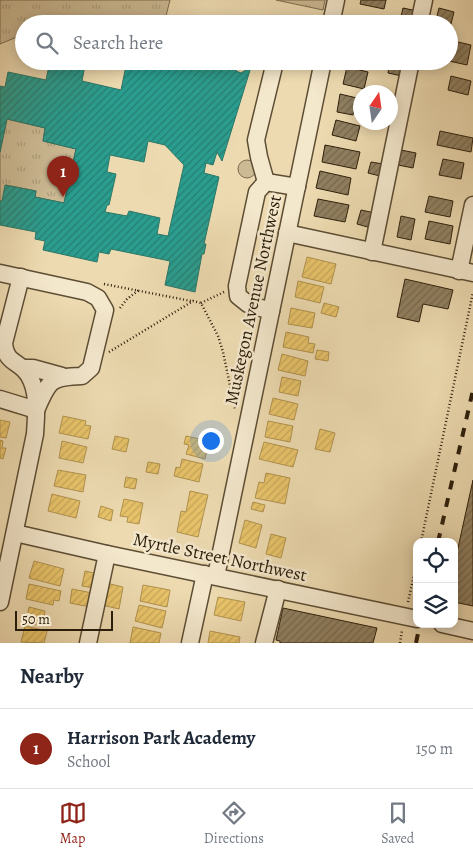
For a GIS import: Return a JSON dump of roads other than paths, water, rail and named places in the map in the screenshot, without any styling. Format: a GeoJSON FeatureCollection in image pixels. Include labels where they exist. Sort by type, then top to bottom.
{"type":"FeatureCollection","features":[{"type":"Feature","properties":{"kind":"street"},"geometry":{"type":"LineString","coordinates":[[333,15],[336,0]]}},
{"type":"Feature","properties":{"kind":"street"},"geometry":{"type":"LineString","coordinates":[[421,15],[424,0]]}},
{"type":"Feature","properties":{"kind":"street"},"geometry":{"type":"LineString","coordinates":[[266,182],[256,140],[273,70]]}},
{"type":"Feature","properties":{"kind":"street","name":"Muskegon Avenue Northwest"},"geometry":{"type":"LineString","coordinates":[[190,643],[210,575],[271,311],[296,188],[317,70]]}},
{"type":"Feature","properties":{"kind":"street"},"geometry":{"type":"LineString","coordinates":[[372,252],[410,70]]}},
{"type":"Feature","properties":{"kind":"street"},"geometry":{"type":"LineString","coordinates":[[266,182],[296,188]]}},
{"type":"Feature","properties":{"kind":"street"},"geometry":{"type":"LineString","coordinates":[[266,182],[257,192],[237,286],[238,296],[248,304],[271,311]]}},
{"type":"Feature","properties":{"kind":"street"},"geometry":{"type":"LineString","coordinates":[[287,233],[466,272],[473,205]]}},
{"type":"Feature","properties":{"kind":"street"},"geometry":{"type":"LineString","coordinates":[[0,273],[21,277],[88,292],[98,298],[104,310],[91,368],[82,376],[62,376],[33,368],[24,368],[12,362],[5,354],[4,344],[21,277]]}},
{"type":"Feature","properties":{"kind":"street"},"geometry":{"type":"LineString","coordinates":[[0,602],[35,434],[36,410],[34,387],[24,368]]}},
{"type":"Feature","properties":{"kind":"street"},"geometry":{"type":"LineString","coordinates":[[36,410],[45,390],[51,382],[62,376]]}},
{"type":"Feature","properties":{"kind":"street"},"geometry":{"type":"LineString","coordinates":[[0,399],[36,410]]}},
{"type":"Feature","properties":{"kind":"street","name":"Myrtle Street Northwest"},"geometry":{"type":"LineString","coordinates":[[15,533],[413,618]]}},
{"type":"Feature","properties":{"kind":"street"},"geometry":{"type":"LineString","coordinates":[[88,643],[107,554]]}},
{"type":"Feature","properties":{"kind":"street"},"geometry":{"type":"LineString","coordinates":[[264,643],[278,589]]}},
{"type":"Feature","properties":{"kind":"street"},"geometry":{"type":"LineString","coordinates":[[458,628],[473,631]]}},
{"type":"Feature","properties":{"kind":"railway"},"geometry":{"type":"LineString","coordinates":[[439,538],[473,390]]}},
{"type":"Feature","properties":{"kind":"railway"},"geometry":{"type":"LineString","coordinates":[[416,643],[419,628]]}},
{"type":"Feature","properties":{"kind":"place","name":"Harrison Park Academy"},"geometry":{"type":"Point","coordinates":[63,197]}}]}
